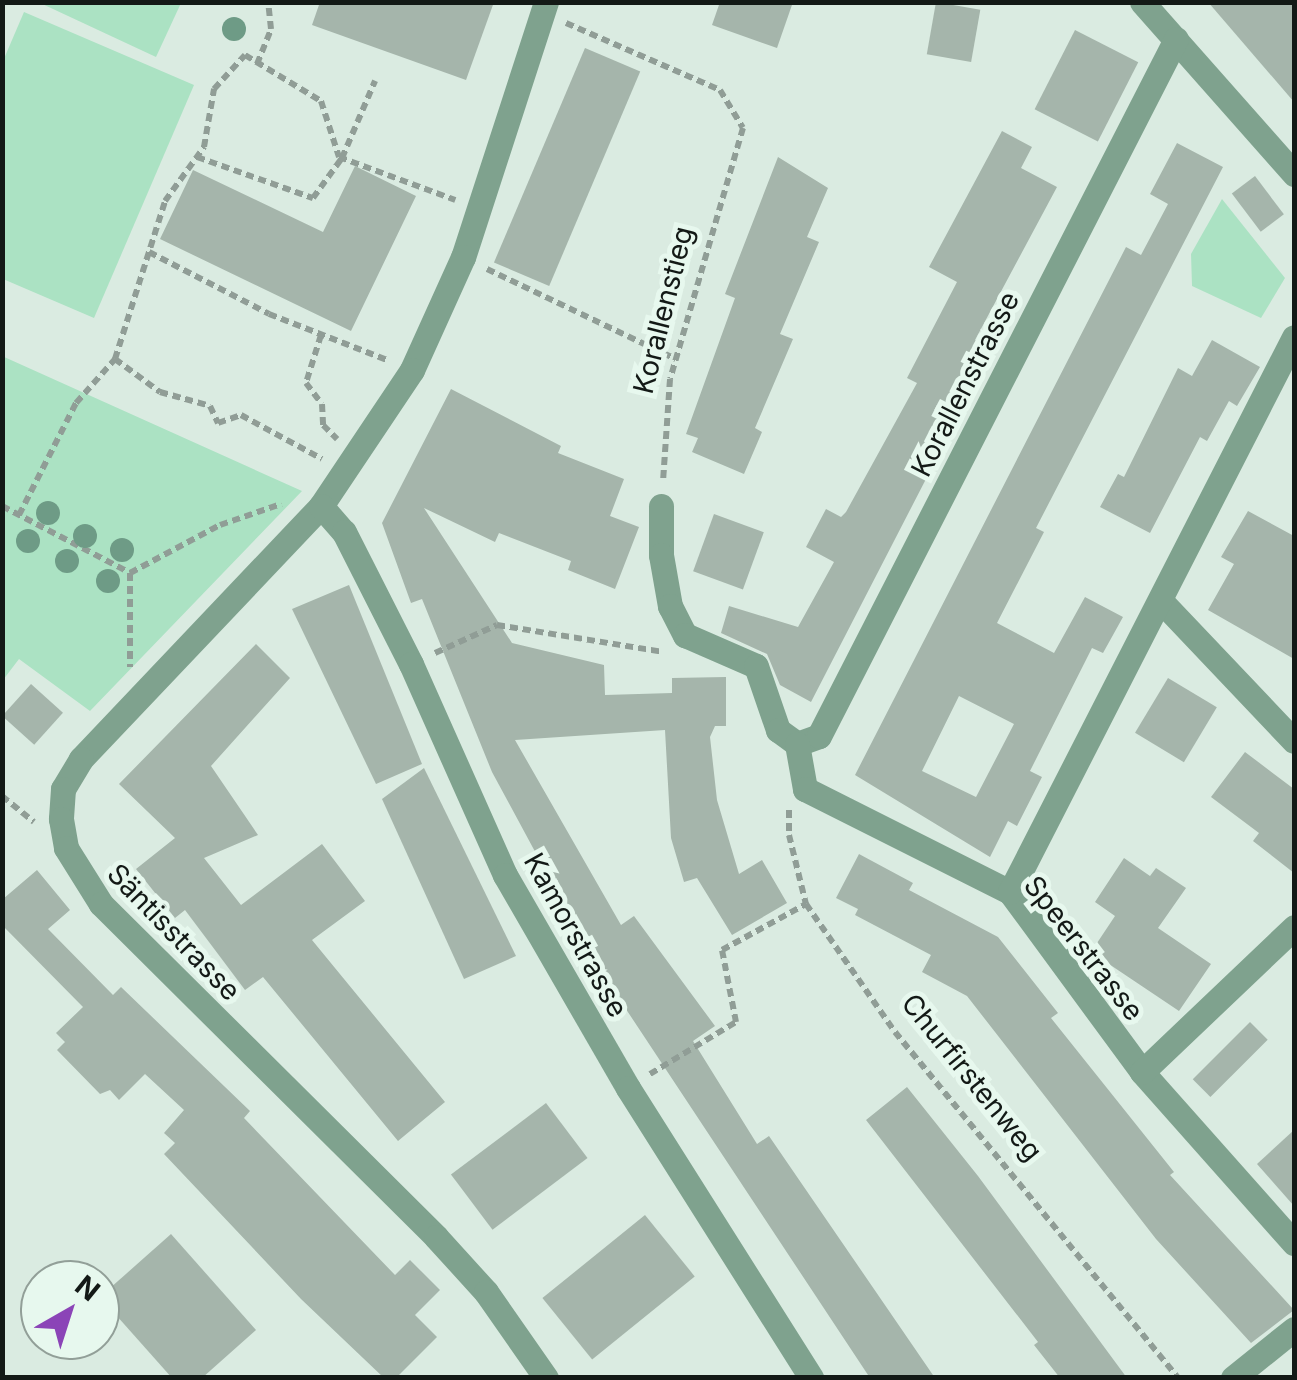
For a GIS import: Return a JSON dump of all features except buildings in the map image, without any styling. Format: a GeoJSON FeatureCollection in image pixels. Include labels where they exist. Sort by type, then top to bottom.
{"type":"FeatureCollection","features":[{"type":"Feature","properties":{"kind":"street"},"geometry":{"type":"LineString","coordinates":[[1142,2],[1294,174]]}},
{"type":"Feature","properties":{"kind":"street","name":"Säntisstrasse"},"geometry":{"type":"LineString","coordinates":[[544,7],[462,257],[412,370],[321,506],[81,760],[63,789],[61,819],[79,874],[100,904],[436,1237],[486,1292],[546,1378]]}},
{"type":"Feature","properties":{"kind":"street","name":"Korallenstrasse"},"geometry":{"type":"LineString","coordinates":[[797,744],[818,736],[1176,40]]}},
{"type":"Feature","properties":{"kind":"street"},"geometry":{"type":"LineString","coordinates":[[1010,892],[1294,337]]}},
{"type":"Feature","properties":{"kind":"street","name":"Kamorstrasse"},"geometry":{"type":"LineString","coordinates":[[321,506],[344,532],[411,664],[506,875],[628,1088],[811,1378]]}},
{"type":"Feature","properties":{"kind":"street"},"geometry":{"type":"LineString","coordinates":[[661,506],[661,555],[670,606],[684,635],[756,666],[778,730],[797,744],[805,789]]}},
{"type":"Feature","properties":{"kind":"street"},"geometry":{"type":"LineString","coordinates":[[1161,601],[1294,741]]}},
{"type":"Feature","properties":{"kind":"street","name":"Speerstrasse"},"geometry":{"type":"LineString","coordinates":[[805,789],[1010,892],[1142,1072],[1294,1244]]}},
{"type":"Feature","properties":{"kind":"street"},"geometry":{"type":"LineString","coordinates":[[1142,1072],[1294,926]]}},
{"type":"Feature","properties":{"kind":"street"},"geometry":{"type":"LineString","coordinates":[[1232,1378],[1294,1329]]}},
{"type":"Feature","properties":{"kind":"path"},"geometry":{"type":"LineString","coordinates":[[257,64],[272,29],[268,2]]}},
{"type":"Feature","properties":{"kind":"path","name":"Korallenstieg"},"geometry":{"type":"LineString","coordinates":[[544,7],[720,90],[743,128],[676,359],[661,506]]}},
{"type":"Feature","properties":{"kind":"path"},"geometry":{"type":"LineString","coordinates":[[20,515],[76,403],[115,359],[165,200],[196,157],[224,74],[245,56],[322,102],[342,158]]}},
{"type":"Feature","properties":{"kind":"path"},"geometry":{"type":"LineString","coordinates":[[196,157],[313,198],[342,158],[376,81]]}},
{"type":"Feature","properties":{"kind":"path"},"geometry":{"type":"LineString","coordinates":[[342,158],[478,208]]}},
{"type":"Feature","properties":{"kind":"path"},"geometry":{"type":"LineString","coordinates":[[149,252],[321,335],[412,370]]}},
{"type":"Feature","properties":{"kind":"path"},"geometry":{"type":"LineString","coordinates":[[462,257],[676,359]]}},
{"type":"Feature","properties":{"kind":"path"},"geometry":{"type":"LineString","coordinates":[[321,335],[306,383],[322,404],[323,425],[352,462]]}},
{"type":"Feature","properties":{"kind":"path"},"geometry":{"type":"LineString","coordinates":[[115,359],[160,392],[210,406],[218,423],[241,416],[352,462]]}},
{"type":"Feature","properties":{"kind":"path"},"geometry":{"type":"LineString","coordinates":[[130,573],[220,525],[294,500],[321,506]]}},
{"type":"Feature","properties":{"kind":"path"},"geometry":{"type":"LineString","coordinates":[[2,506],[130,573]]}},
{"type":"Feature","properties":{"kind":"path"},"geometry":{"type":"LineString","coordinates":[[130,573],[130,708]]}},
{"type":"Feature","properties":{"kind":"path"},"geometry":{"type":"LineString","coordinates":[[411,664],[496,625],[661,653],[684,635]]}},
{"type":"Feature","properties":{"kind":"path","name":"Churfirstenweg"},"geometry":{"type":"LineString","coordinates":[[805,789],[790,803],[789,835],[806,904],[895,1032],[1178,1378]]}},
{"type":"Feature","properties":{"kind":"path"},"geometry":{"type":"LineString","coordinates":[[628,1088],[736,1022],[722,950],[806,904]]}},
{"type":"Feature","properties":{"kind":"green space"},"geometry":{"type":"Polygon","coordinates":[[[38,2],[181,2],[181,3],[156,57],[38,2]]]}},
{"type":"Feature","properties":{"kind":"green space"},"geometry":{"type":"Polygon","coordinates":[[[24,12],[194,85],[94,318],[3,279],[3,61],[24,12]]]}},
{"type":"Feature","properties":{"kind":"green space"},"geometry":{"type":"Polygon","coordinates":[[[1222,199],[1285,278],[1261,318],[1192,286],[1191,254],[1222,199]]]}},
{"type":"Feature","properties":{"kind":"green space"},"geometry":{"type":"Polygon","coordinates":[[[2,356],[302,491],[90,711],[19,659],[3,680],[2,356]]]}}]}
